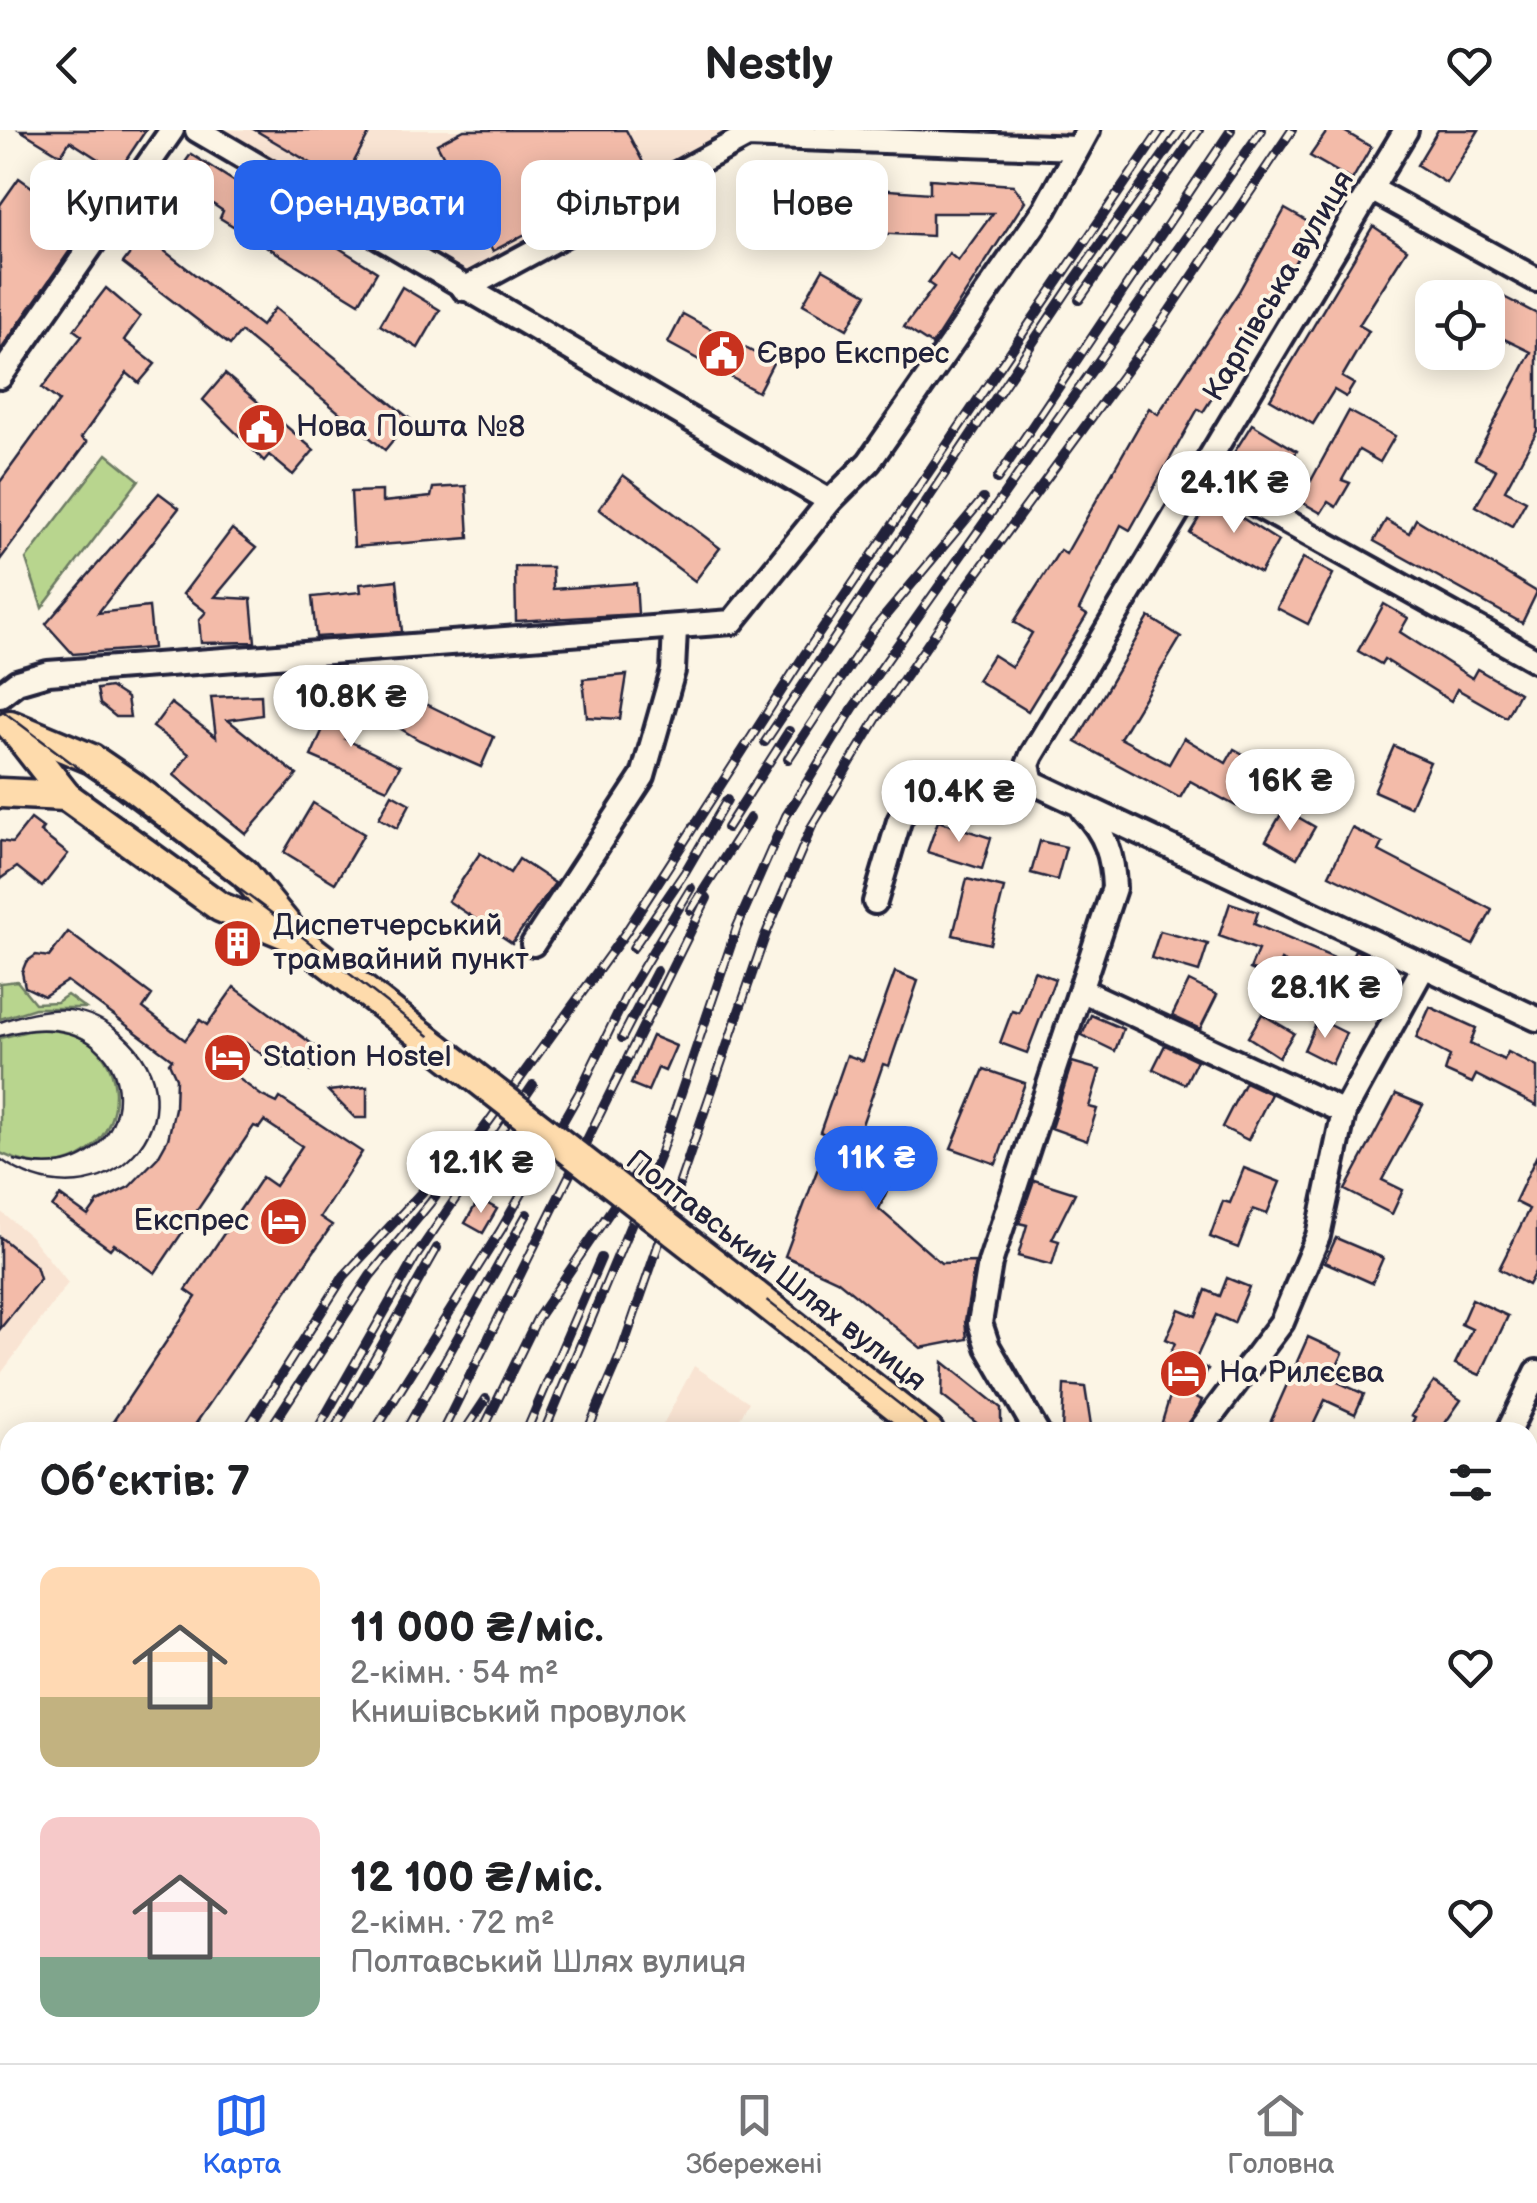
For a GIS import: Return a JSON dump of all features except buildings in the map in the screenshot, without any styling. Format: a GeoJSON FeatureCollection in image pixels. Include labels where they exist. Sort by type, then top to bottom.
{"type":"FeatureCollection","features":[{"type":"Feature","properties":{"kind":"main road","name":"Полтавський Шлях вулиця"},"geometry":{"type":"LineString","coordinates":[[5,720],[66,796],[220,907],[299,940]]}},
{"type":"Feature","properties":{"kind":"main road","name":"Полтавський Шлях вулиця"},"geometry":{"type":"LineString","coordinates":[[5,720],[107,768],[244,873],[299,940],[916,1422]]}},
{"type":"Feature","properties":{"kind":"main road"},"geometry":{"type":"LineString","coordinates":[[0,794],[66,796]]}},
{"type":"Feature","properties":{"kind":"street"},"geometry":{"type":"LineString","coordinates":[[0,377],[172,130]]}},
{"type":"Feature","properties":{"kind":"street"},"geometry":{"type":"LineString","coordinates":[[198,130],[830,502]]}},
{"type":"Feature","properties":{"kind":"street","name":"Карпівська вулиця"},"geometry":{"type":"LineString","coordinates":[[1032,782],[1028,765],[1032,756],[1406,130]]}},
{"type":"Feature","properties":{"kind":"street"},"geometry":{"type":"LineString","coordinates":[[0,695],[17,682],[48,673],[732,622],[830,502],[869,462],[1044,209],[1082,139],[748,136],[464,288]]}},
{"type":"Feature","properties":{"kind":"street"},"geometry":{"type":"LineString","coordinates":[[1373,190],[1537,280]]}},
{"type":"Feature","properties":{"kind":"street"},"geometry":{"type":"LineString","coordinates":[[1201,474],[1537,660]]}},
{"type":"Feature","properties":{"kind":"street"},"geometry":{"type":"LineString","coordinates":[[533,944],[643,776],[673,671],[676,629]]}},
{"type":"Feature","properties":{"kind":"street"},"geometry":{"type":"LineString","coordinates":[[875,902],[898,821],[920,780],[946,775],[1000,786],[1032,782],[1537,1019]]}},
{"type":"Feature","properties":{"kind":"street"},"geometry":{"type":"LineString","coordinates":[[1031,1422],[988,1346],[980,1323],[990,1263],[1114,888],[1113,858],[1098,826],[1075,802]]}},
{"type":"Feature","properties":{"kind":"street"},"geometry":{"type":"LineString","coordinates":[[1207,1422],[1282,1322],[1318,1236],[1344,1112],[1424,966]]}},
{"type":"Feature","properties":{"kind":"street"},"geometry":{"type":"LineString","coordinates":[[1080,990],[1344,1112]]}},
{"type":"Feature","properties":{"kind":"street"},"geometry":{"type":"LineString","coordinates":[[1513,1422],[1537,1372]]}},
{"type":"Feature","properties":{"kind":"shaded area"},"geometry":{"type":"Polygon","coordinates":[[[206,130],[1088,130],[1077,148],[747,136],[703,160],[521,160],[521,250],[536,250],[464,289],[401,250],[501,250],[501,160],[255,160],[206,130]]]}},
{"type":"Feature","properties":{"kind":"shaded area"},"geometry":{"type":"Polygon","coordinates":[[[0,1211],[30,1236],[68,1283],[0,1375],[0,1211]]]}},
{"type":"Feature","properties":{"kind":"shaded area"},"geometry":{"type":"Polygon","coordinates":[[[694,1366],[749,1402],[738,1422],[664,1422],[694,1366]]]}},
{"type":"Feature","properties":{"kind":"green space"},"geometry":{"type":"Polygon","coordinates":[[[107,454],[139,480],[42,608],[26,559],[107,454]]]}},
{"type":"Feature","properties":{"kind":"green space"},"geometry":{"type":"Polygon","coordinates":[[[17,981],[35,1003],[57,1002],[67,995],[85,1008],[35,1008],[0,1019],[0,983],[17,981]]]}},
{"type":"Feature","properties":{"kind":"green space"},"geometry":{"type":"Polygon","coordinates":[[[32,1030],[74,1034],[100,1053],[113,1079],[114,1109],[101,1137],[78,1157],[44,1164],[0,1153],[0,1038],[32,1030]]]}},
{"type":"Feature","properties":{"kind":"tram line"},"geometry":{"type":"LineString","coordinates":[[0,709],[286,924],[922,1422]]}},
{"type":"Feature","properties":{"kind":"tram line"},"geometry":{"type":"LineString","coordinates":[[0,1022],[48,1010],[93,1016],[122,1034],[147,1064],[156,1096],[151,1127],[134,1154],[109,1173],[77,1182],[40,1179],[0,1159]]}},
{"type":"Feature","properties":{"kind":"tram line"},"geometry":{"type":"LineString","coordinates":[[0,1036],[52,1030],[89,1042],[111,1066],[118,1096],[111,1126],[91,1150],[59,1164],[14,1160]]}},
{"type":"Feature","properties":{"kind":"railway"},"geometry":{"type":"LineString","coordinates":[[275,1422],[370,1276],[430,1203],[626,932],[805,654],[1161,130]]}},
{"type":"Feature","properties":{"kind":"railway"},"geometry":{"type":"LineString","coordinates":[[765,742],[1074,281],[1181,130]]}},
{"type":"Feature","properties":{"kind":"railway"},"geometry":{"type":"LineString","coordinates":[[1079,300],[1199,130]]}},
{"type":"Feature","properties":{"kind":"railway"},"geometry":{"type":"LineString","coordinates":[[997,479],[1231,130]]}},
{"type":"Feature","properties":{"kind":"railway"},"geometry":{"type":"LineString","coordinates":[[548,1422],[660,1155],[737,927],[786,816],[853,708],[1262,130]]}},
{"type":"Feature","properties":{"kind":"railway"},"geometry":{"type":"LineString","coordinates":[[591,1422],[620,1356],[765,936],[812,826],[877,718],[966,588],[1159,326],[1292,130]]}},
{"type":"Feature","properties":{"kind":"railway"},"geometry":{"type":"LineString","coordinates":[[788,759],[874,629],[983,499]]}},
{"type":"Feature","properties":{"kind":"railway"},"geometry":{"type":"LineString","coordinates":[[727,828],[789,731]]}},
{"type":"Feature","properties":{"kind":"railway"},"geometry":{"type":"LineString","coordinates":[[633,948],[685,872],[727,800]]}},
{"type":"Feature","properties":{"kind":"railway"},"geometry":{"type":"LineString","coordinates":[[691,910],[750,818]]}},
{"type":"Feature","properties":{"kind":"railway"},"geometry":{"type":"LineString","coordinates":[[380,1422],[501,1230],[579,1093],[627,994],[691,888]]}},
{"type":"Feature","properties":{"kind":"railway"},"geometry":{"type":"LineString","coordinates":[[447,1422],[707,898]]}},
{"type":"Feature","properties":{"kind":"railway"},"geometry":{"type":"LineString","coordinates":[[622,1038],[657,971]]}},
{"type":"Feature","properties":{"kind":"railway"},"geometry":{"type":"LineString","coordinates":[[322,1422],[415,1258],[533,1085]]}},
{"type":"Feature","properties":{"kind":"railway"},"geometry":{"type":"LineString","coordinates":[[487,1422],[537,1319],[643,1163]]}},
{"type":"Feature","properties":{"kind":"railway"},"geometry":{"type":"LineString","coordinates":[[251,1422],[344,1276],[423,1191]]}},
{"type":"Feature","properties":{"kind":"railway"},"geometry":{"type":"LineString","coordinates":[[411,1422],[527,1214]]}},
{"type":"Feature","properties":{"kind":"railway"},"geometry":{"type":"LineString","coordinates":[[339,1422],[437,1248]]}},
{"type":"Feature","properties":{"kind":"railway"},"geometry":{"type":"LineString","coordinates":[[530,1422],[601,1258]]}},
{"type":"Feature","properties":{"kind":"railway"},"geometry":{"type":"LineString","coordinates":[[471,1422],[486,1399]]}},
{"type":"Feature","properties":{"kind":"place","name":"Євро Експрес"},"geometry":{"type":"Point","coordinates":[722,354]}},
{"type":"Feature","properties":{"kind":"place","name":"Нова Пошта №8"},"geometry":{"type":"Point","coordinates":[261,427]}},
{"type":"Feature","properties":{"kind":"place","name":"Диспетчерський трамвайний пункт"},"geometry":{"type":"Point","coordinates":[238,943]}},
{"type":"Feature","properties":{"kind":"place","name":"Station Hostel"},"geometry":{"type":"Point","coordinates":[228,1057]}},
{"type":"Feature","properties":{"kind":"place","name":"Експрес"},"geometry":{"type":"Point","coordinates":[284,1221]}},
{"type":"Feature","properties":{"kind":"place","name":"На Рилєєва"},"geometry":{"type":"Point","coordinates":[1184,1373]}}]}
